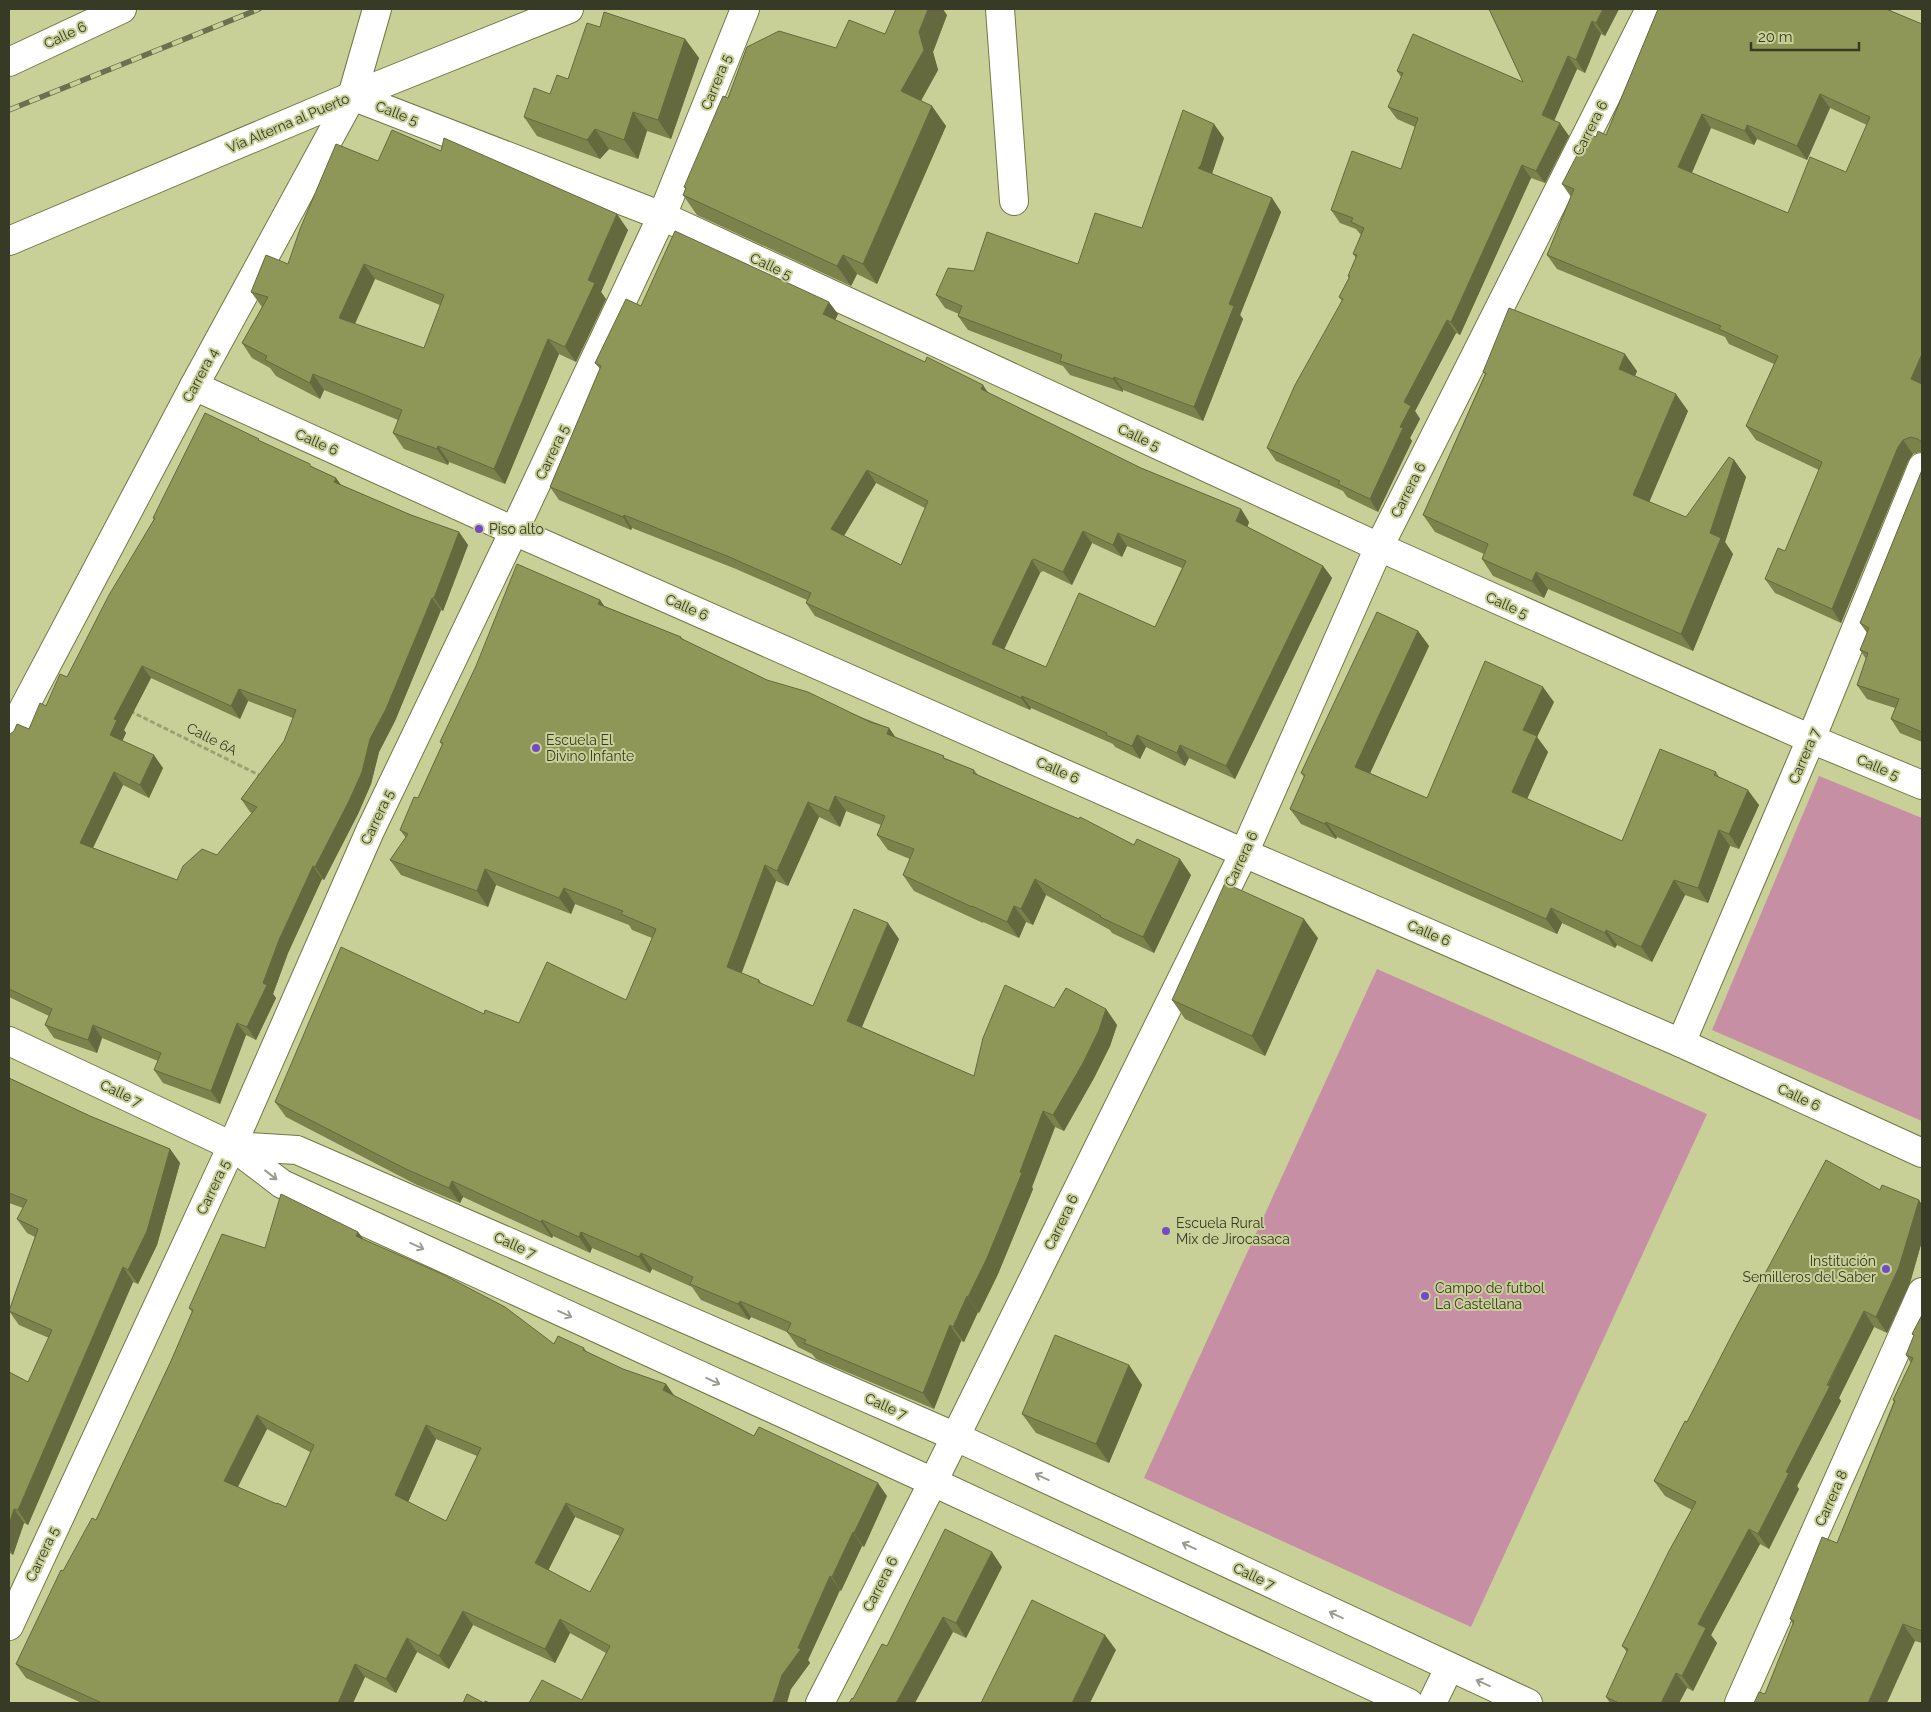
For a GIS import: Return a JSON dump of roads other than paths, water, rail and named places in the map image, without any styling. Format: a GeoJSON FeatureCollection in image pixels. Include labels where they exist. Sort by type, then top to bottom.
{"type":"FeatureCollection","features":[{"type":"Feature","properties":{"kind":"street","name":"Calle 6"},"geometry":{"type":"LineString","coordinates":[[9,62],[122,9]]}},
{"type":"Feature","properties":{"kind":"street","name":"Carrera 4"},"geometry":{"type":"LineString","coordinates":[[9,736],[194,386],[352,96],[376,9]]}},
{"type":"Feature","properties":{"kind":"street","name":"Vía Alterna al Puerto"},"geometry":{"type":"LineString","coordinates":[[9,241],[352,96],[569,9]]}},
{"type":"Feature","properties":{"kind":"street","name":"Carrera 5"},"geometry":{"type":"LineString","coordinates":[[9,1626],[232,1146],[370,831],[662,216],[746,9]]}},
{"type":"Feature","properties":{"kind":"street"},"geometry":{"type":"LineString","coordinates":[[1000,9],[1014,201]]}},
{"type":"Feature","properties":{"kind":"street","name":"Carrera 6"},"geometry":{"type":"LineString","coordinates":[[820,1703],[932,1482],[1244,853],[1379,548],[1650,9]]}},
{"type":"Feature","properties":{"kind":"street","name":"Calle 5"},"geometry":{"type":"LineString","coordinates":[[352,96],[662,216],[1379,548],[1811,739],[1922,785]]}},
{"type":"Feature","properties":{"kind":"street","name":"Calle 6"},"geometry":{"type":"LineString","coordinates":[[194,386],[514,531],[1244,853],[1681,1043],[1922,1153]]}},
{"type":"Feature","properties":{"kind":"street","name":"Carrera 7"},"geometry":{"type":"LineString","coordinates":[[1681,1043],[1811,739],[1922,467]]}},
{"type":"Feature","properties":{"kind":"street","name":"Calle 7"},"geometry":{"type":"LineString","coordinates":[[9,1041],[232,1146],[282,1184],[1409,1703]]}},
{"type":"Feature","properties":{"kind":"street","name":"Calle 7"},"geometry":{"type":"LineString","coordinates":[[232,1146],[297,1150],[954,1436],[1449,1668],[1528,1703]]}},
{"type":"Feature","properties":{"kind":"street","name":"Carrera 8"},"geometry":{"type":"LineString","coordinates":[[1739,1703],[1922,1292]]}},
{"type":"Feature","properties":{"kind":"street"},"geometry":{"type":"LineString","coordinates":[[1432,1703],[1449,1668]]}},
{"type":"Feature","properties":{"kind":"railway"},"geometry":{"type":"LineString","coordinates":[[9,110],[259,9]]}},
{"type":"Feature","properties":{"kind":"place","name":"Piso alto"},"geometry":{"type":"Point","coordinates":[479,529]}},
{"type":"Feature","properties":{"kind":"place","name":"Escuela El Divino Infante"},"geometry":{"type":"Point","coordinates":[536,748]}},
{"type":"Feature","properties":{"kind":"place","name":"Escuela Rural Mix de Jirocasaca"},"geometry":{"type":"Point","coordinates":[1166,1231]}},
{"type":"Feature","properties":{"kind":"place","name":"Institución Semilleros del Saber"},"geometry":{"type":"Point","coordinates":[1886,1269]}},
{"type":"Feature","properties":{"kind":"place","name":"Campo de futbol La Castellana"},"geometry":{"type":"Point","coordinates":[1425,1296]}}]}
